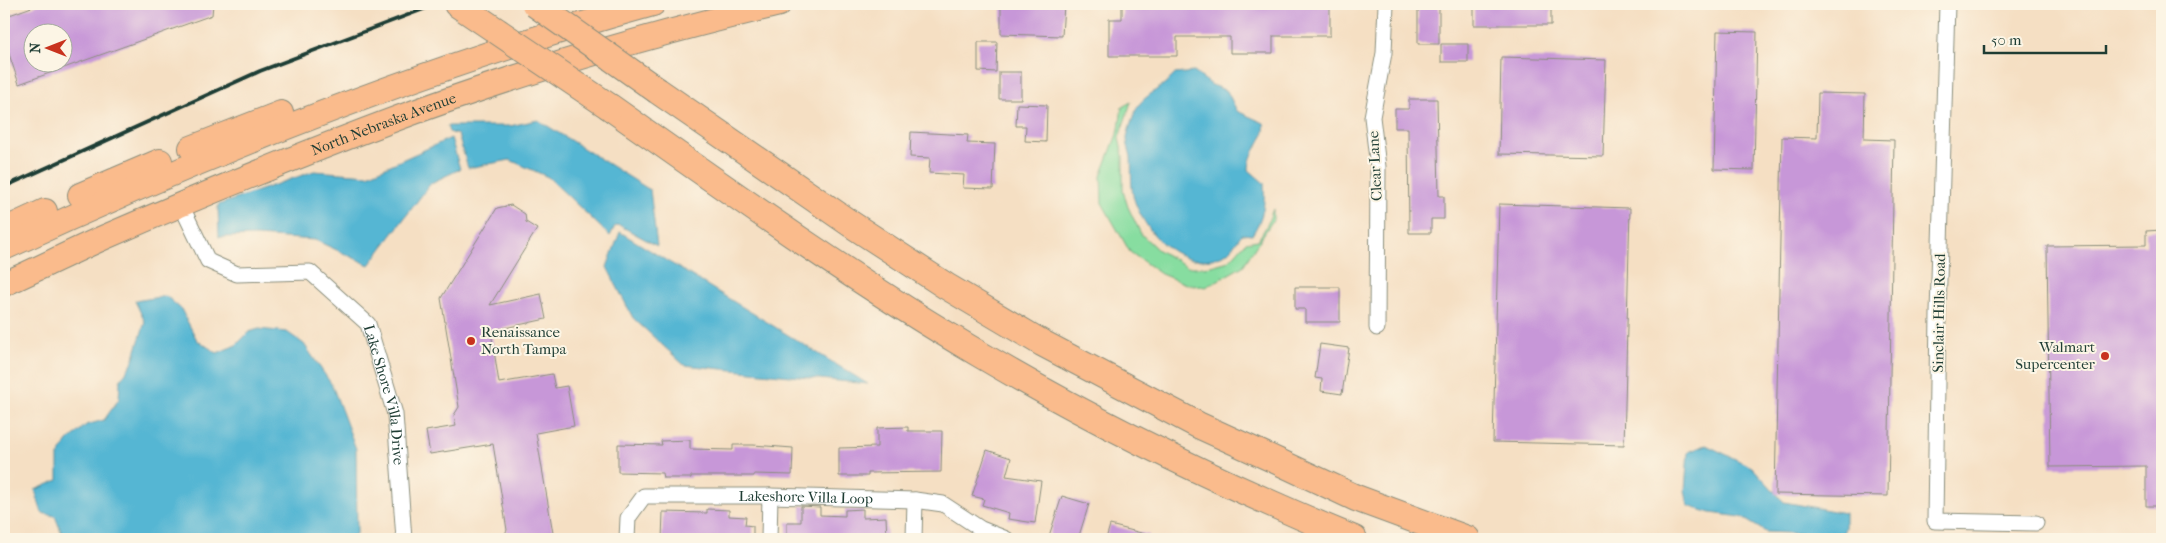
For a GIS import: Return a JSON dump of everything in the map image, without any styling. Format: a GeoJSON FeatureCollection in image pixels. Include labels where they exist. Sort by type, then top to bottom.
{"type":"FeatureCollection","features":[{"type":"Feature","properties":{"kind":"highway"},"geometry":{"type":"LineString","coordinates":[[457,4],[851,273],[982,356],[1157,451],[1255,497],[1354,539]]}},
{"type":"Feature","properties":{"kind":"highway"},"geometry":{"type":"LineString","coordinates":[[534,4],[851,224],[946,286],[1042,343],[1198,425],[1277,462],[1356,498],[1468,539]]}},
{"type":"Feature","properties":{"kind":"main road"},"geometry":{"type":"LineString","coordinates":[[4,248],[174,172],[401,83],[611,15],[653,4]]}},
{"type":"Feature","properties":{"kind":"main road","name":"North Nebraska Avenue"},"geometry":{"type":"LineString","coordinates":[[4,284],[104,237],[391,121],[514,78],[656,35],[779,4]]}},
{"type":"Feature","properties":{"kind":"main road"},"geometry":{"type":"LineString","coordinates":[[181,205],[192,186],[202,178],[370,109],[401,83]]}},
{"type":"Feature","properties":{"kind":"main road"},"geometry":{"type":"LineString","coordinates":[[4,230],[116,179],[244,126],[323,97],[401,83]]}},
{"type":"Feature","properties":{"kind":"street","name":"Clear Lane"},"geometry":{"type":"LineString","coordinates":[[1377,328],[1378,167],[1372,117],[1384,53],[1386,4]]}},
{"type":"Feature","properties":{"kind":"street","name":"Sinclair Hills Road"},"geometry":{"type":"LineString","coordinates":[[1947,4],[1938,314],[1935,521],[2036,523]]}},
{"type":"Feature","properties":{"kind":"street","name":"Lake Shore Villa Drive"},"geometry":{"type":"LineString","coordinates":[[181,205],[208,262],[237,274],[310,272],[368,324],[395,414],[404,539]]}},
{"type":"Feature","properties":{"kind":"street","name":"Lakeshore Villa Loop"},"geometry":{"type":"LineString","coordinates":[[628,539],[628,518],[644,496],[770,496],[915,500],[943,504],[981,529],[1006,539]]}},
{"type":"Feature","properties":{"kind":"street"},"geometry":{"type":"LineString","coordinates":[[769,539],[770,496]]}},
{"type":"Feature","properties":{"kind":"street"},"geometry":{"type":"LineString","coordinates":[[914,539],[915,500]]}},
{"type":"Feature","properties":{"kind":"green space"},"geometry":{"type":"Polygon","coordinates":[[[1131,102],[1119,138],[1123,156],[1123,191],[1128,207],[1141,234],[1158,250],[1188,267],[1207,267],[1229,261],[1246,242],[1258,240],[1266,227],[1273,209],[1273,220],[1243,266],[1206,287],[1186,284],[1161,274],[1130,252],[1102,203],[1101,176],[1119,129],[1122,107],[1131,102]]]}},
{"type":"Feature","properties":{"kind":"water"},"geometry":{"type":"Polygon","coordinates":[[[1194,72],[1212,85],[1227,91],[1237,111],[1264,123],[1263,135],[1252,156],[1249,170],[1264,183],[1264,204],[1259,222],[1252,235],[1242,234],[1227,253],[1210,259],[1182,256],[1159,240],[1149,228],[1133,197],[1131,157],[1127,141],[1131,122],[1141,102],[1175,74],[1194,72]]]}},
{"type":"Feature","properties":{"kind":"water"},"geometry":{"type":"Polygon","coordinates":[[[538,120],[650,190],[657,246],[619,225],[615,226],[610,236],[548,177],[510,160],[468,168],[458,135],[449,132],[447,126],[510,126],[538,120]]]}},
{"type":"Feature","properties":{"kind":"water"},"geometry":{"type":"Polygon","coordinates":[[[451,138],[460,169],[431,183],[369,265],[315,240],[256,236],[219,237],[218,205],[314,171],[368,175],[451,138]]]}},
{"type":"Feature","properties":{"kind":"water"},"geometry":{"type":"Polygon","coordinates":[[[620,232],[868,384],[684,365],[633,318],[607,267],[620,232]]]}},
{"type":"Feature","properties":{"kind":"water"},"geometry":{"type":"Polygon","coordinates":[[[166,296],[181,309],[197,340],[217,353],[236,345],[249,332],[259,329],[287,332],[304,344],[332,385],[356,449],[357,532],[352,539],[64,539],[55,516],[42,513],[35,490],[58,480],[58,456],[68,441],[86,425],[104,420],[119,399],[120,381],[132,363],[145,322],[135,301],[166,296]]]}},
{"type":"Feature","properties":{"kind":"water"},"geometry":{"type":"Polygon","coordinates":[[[1706,445],[1752,467],[1784,502],[1845,513],[1845,528],[1840,539],[1811,534],[1766,532],[1741,517],[1711,513],[1688,506],[1685,490],[1688,452],[1706,445]]]}},
{"type":"Feature","properties":{"kind":"building"},"geometry":{"type":"Polygon","coordinates":[[[40,4],[213,4],[212,15],[72,65],[72,22],[22,22],[22,72],[53,72],[19,84],[4,39],[4,17],[40,4]]]}},
{"type":"Feature","properties":{"kind":"building"},"geometry":{"type":"Polygon","coordinates":[[[1001,4],[1064,4],[1062,36],[1001,34],[1001,4]]]}},
{"type":"Feature","properties":{"kind":"building"},"geometry":{"type":"Polygon","coordinates":[[[1122,4],[1330,4],[1330,36],[1273,36],[1273,53],[1230,53],[1230,37],[1177,37],[1177,56],[1109,56],[1109,19],[1122,19],[1122,4]]]}},
{"type":"Feature","properties":{"kind":"building"},"geometry":{"type":"Polygon","coordinates":[[[1418,4],[1439,4],[1439,44],[1418,44],[1418,4]]]}},
{"type":"Feature","properties":{"kind":"building"},"geometry":{"type":"Polygon","coordinates":[[[1474,4],[1551,4],[1551,25],[1474,25],[1474,4]]]}},
{"type":"Feature","properties":{"kind":"building"},"geometry":{"type":"Polygon","coordinates":[[[1717,31],[1757,32],[1754,170],[1714,169],[1717,31]]]}},
{"type":"Feature","properties":{"kind":"building"},"geometry":{"type":"Polygon","coordinates":[[[978,42],[997,42],[996,72],[978,71],[978,42]]]}},
{"type":"Feature","properties":{"kind":"building"},"geometry":{"type":"Polygon","coordinates":[[[1441,44],[1468,44],[1468,62],[1441,62],[1441,44]]]}},
{"type":"Feature","properties":{"kind":"building"},"geometry":{"type":"Polygon","coordinates":[[[1501,57],[1606,60],[1603,156],[1499,154],[1501,57]]]}},
{"type":"Feature","properties":{"kind":"building"},"geometry":{"type":"Polygon","coordinates":[[[999,72],[1021,72],[1021,99],[999,99],[999,72]]]}},
{"type":"Feature","properties":{"kind":"building"},"geometry":{"type":"Polygon","coordinates":[[[1818,93],[1865,94],[1864,139],[1894,140],[1888,496],[1775,494],[1782,137],[1817,138],[1818,93]]]}},
{"type":"Feature","properties":{"kind":"building"},"geometry":{"type":"Polygon","coordinates":[[[1409,99],[1437,99],[1439,196],[1444,196],[1444,219],[1431,219],[1431,233],[1409,233],[1408,128],[1395,128],[1395,109],[1409,109],[1409,99]]]}},
{"type":"Feature","properties":{"kind":"building"},"geometry":{"type":"Polygon","coordinates":[[[1017,104],[1047,105],[1046,142],[1025,141],[1026,126],[1016,126],[1017,104]]]}},
{"type":"Feature","properties":{"kind":"building"},"geometry":{"type":"Polygon","coordinates":[[[911,132],[968,135],[967,143],[995,144],[993,189],[963,188],[964,175],[929,173],[930,158],[910,157],[911,132]]]}},
{"type":"Feature","properties":{"kind":"building"},"geometry":{"type":"Polygon","coordinates":[[[1499,204],[1630,208],[1624,445],[1493,442],[1499,204]]]}},
{"type":"Feature","properties":{"kind":"building","name":"Renaissance North Tampa"},"geometry":{"type":"Polygon","coordinates":[[[511,205],[525,214],[526,222],[537,229],[490,305],[541,294],[546,319],[491,331],[499,383],[552,374],[555,388],[567,386],[574,426],[536,433],[554,539],[502,539],[507,530],[493,444],[430,454],[426,431],[456,426],[454,415],[459,407],[441,298],[497,208],[511,205]]]}},
{"type":"Feature","properties":{"kind":"building","name":"Walmart Supercenter"},"geometry":{"type":"Polygon","coordinates":[[[2162,230],[2162,506],[2146,506],[2146,466],[2050,467],[2047,246],[2146,245],[2146,231],[2162,230]]]}},
{"type":"Feature","properties":{"kind":"building"},"geometry":{"type":"Polygon","coordinates":[[[1295,287],[1340,287],[1340,322],[1305,322],[1305,309],[1295,309],[1295,287]]]}},
{"type":"Feature","properties":{"kind":"building"},"geometry":{"type":"Polygon","coordinates":[[[1320,344],[1349,348],[1342,394],[1321,391],[1322,379],[1315,378],[1320,344]]]}},
{"type":"Feature","properties":{"kind":"building"},"geometry":{"type":"Polygon","coordinates":[[[908,427],[908,431],[942,431],[941,472],[868,473],[868,476],[839,476],[839,448],[877,447],[877,428],[908,427]]]}},
{"type":"Feature","properties":{"kind":"building"},"geometry":{"type":"Polygon","coordinates":[[[690,440],[690,449],[733,450],[733,445],[793,448],[792,475],[754,474],[754,476],[663,478],[662,473],[618,472],[618,444],[662,445],[661,441],[690,440]]]}},
{"type":"Feature","properties":{"kind":"building"},"geometry":{"type":"Polygon","coordinates":[[[987,450],[1011,458],[1006,476],[1041,481],[1035,523],[1008,519],[1009,513],[982,505],[984,499],[972,496],[987,450]]]}},
{"type":"Feature","properties":{"kind":"building"},"geometry":{"type":"Polygon","coordinates":[[[1062,496],[1089,504],[1078,539],[1058,539],[1049,536],[1062,496]]]}},
{"type":"Feature","properties":{"kind":"building"},"geometry":{"type":"Polygon","coordinates":[[[801,506],[820,507],[820,515],[845,516],[845,510],[863,509],[863,518],[886,517],[887,539],[787,539],[787,522],[801,522],[801,506]]]}},
{"type":"Feature","properties":{"kind":"building"},"geometry":{"type":"Polygon","coordinates":[[[707,509],[729,510],[729,516],[746,517],[745,525],[753,526],[753,539],[662,539],[663,512],[707,513],[707,509]]]}},
{"type":"Feature","properties":{"kind":"building"},"geometry":{"type":"Polygon","coordinates":[[[1110,525],[1149,535],[1149,539],[1106,539],[1110,525]]]}},
{"type":"Feature","properties":{"kind":"railway"},"geometry":{"type":"LineString","coordinates":[[4,187],[260,71],[437,4]]}},
{"type":"Feature","properties":{"kind":"place","name":"Renaissance North Tampa"},"geometry":{"type":"Point","coordinates":[471,341]}},
{"type":"Feature","properties":{"kind":"place","name":"Walmart Supercenter"},"geometry":{"type":"Point","coordinates":[2105,356]}}]}
